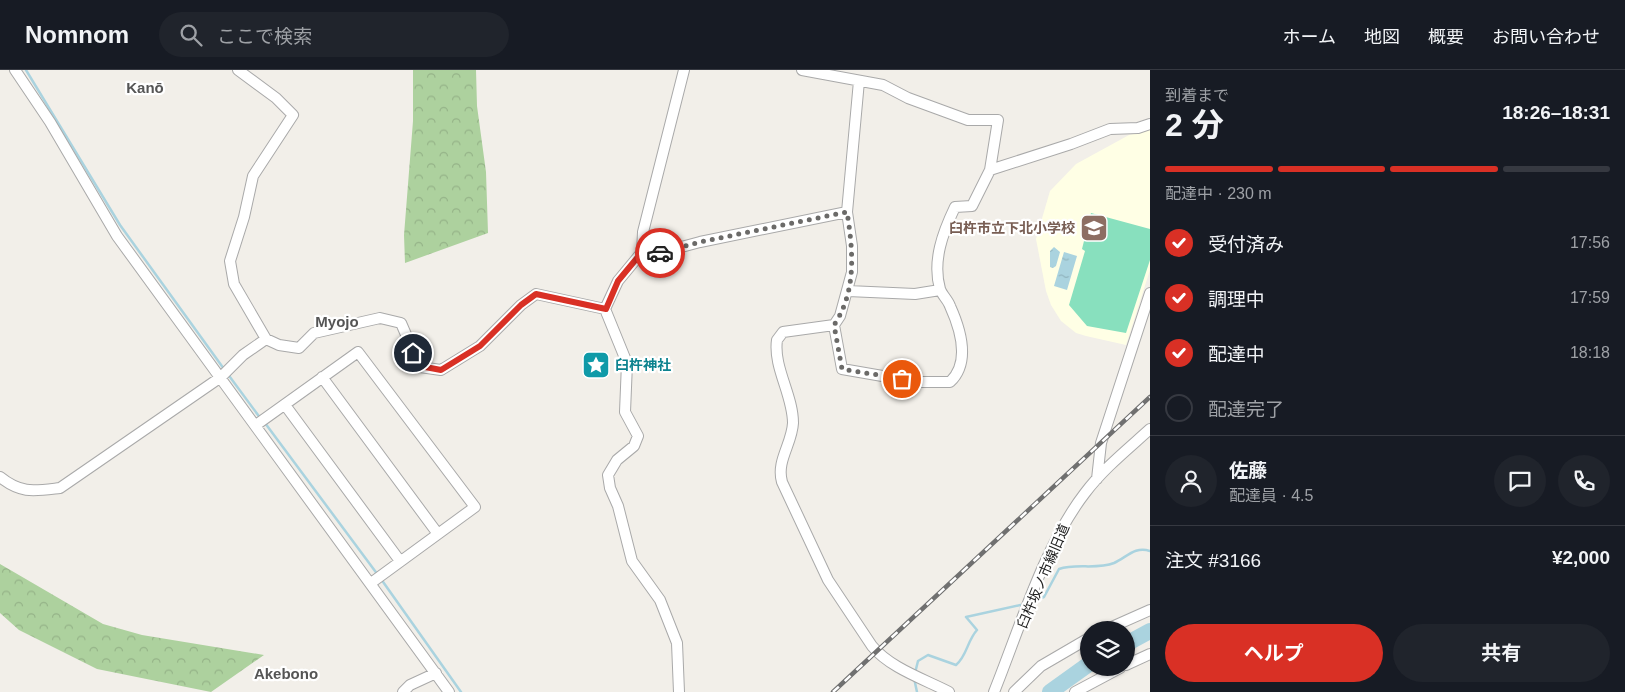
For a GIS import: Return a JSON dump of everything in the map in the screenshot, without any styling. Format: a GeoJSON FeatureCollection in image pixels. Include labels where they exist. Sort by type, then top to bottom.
{"type":"FeatureCollection","features":[{"type":"Feature","properties":{"kind":"street"},"geometry":{"type":"LineString","coordinates":[[15,70],[50,122],[117,236],[224,373],[375,579],[449,692]]}},
{"type":"Feature","properties":{"kind":"street"},"geometry":{"type":"LineString","coordinates":[[238,70],[276,98],[293,115],[253,176],[244,217],[230,261],[234,284],[266,339],[279,345],[299,348],[314,333],[380,318],[401,323],[420,366],[441,370],[480,346],[521,305],[536,294],[606,309]]}},
{"type":"Feature","properties":{"kind":"street"},"geometry":{"type":"LineString","coordinates":[[679,692],[677,643],[660,600],[632,560],[618,506],[610,488],[608,475],[617,460],[634,446],[638,436],[625,412],[627,363],[606,309],[618,281],[642,252],[643,232],[684,70]]}},
{"type":"Feature","properties":{"kind":"street"},"geometry":{"type":"LineString","coordinates":[[802,70],[883,85],[908,98],[968,120],[998,120],[990,170],[972,206],[955,207],[946,226],[937,256],[940,290],[950,304],[963,352],[950,382],[917,382],[844,371],[842,369],[834,325],[840,316],[848,291],[853,265],[847,212],[859,81]]}},
{"type":"Feature","properties":{"kind":"street"},"geometry":{"type":"LineString","coordinates":[[990,170],[1110,129],[1138,128],[1150,124]]}},
{"type":"Feature","properties":{"kind":"street"},"geometry":{"type":"LineString","coordinates":[[642,252],[655,254],[700,242],[847,212]]}},
{"type":"Feature","properties":{"kind":"street"},"geometry":{"type":"LineString","coordinates":[[848,291],[915,294],[940,290]]}},
{"type":"Feature","properties":{"kind":"street","name":"臼杵坂ノ市線旧道"},"geometry":{"type":"LineString","coordinates":[[994,692],[1032,596],[1064,524],[1097,479],[1101,443],[1150,293]]}},
{"type":"Feature","properties":{"kind":"street"},"geometry":{"type":"LineString","coordinates":[[834,325],[783,332],[776,340],[793,424],[782,458],[780,475],[828,580],[877,652],[920,678],[949,692]]}},
{"type":"Feature","properties":{"kind":"street"},"geometry":{"type":"LineString","coordinates":[[0,477],[18,489],[33,491],[60,488],[224,373],[266,339]]}},
{"type":"Feature","properties":{"kind":"street"},"geometry":{"type":"LineString","coordinates":[[260,422],[358,352],[475,507],[375,579]]}},
{"type":"Feature","properties":{"kind":"street"},"geometry":{"type":"LineString","coordinates":[[322,377],[438,534]]}},
{"type":"Feature","properties":{"kind":"street"},"geometry":{"type":"LineString","coordinates":[[285,405],[400,561]]}},
{"type":"Feature","properties":{"kind":"street"},"geometry":{"type":"LineString","coordinates":[[1097,479],[1150,429]]}},
{"type":"Feature","properties":{"kind":"street"},"geometry":{"type":"LineString","coordinates":[[1125,621],[1150,610]]}},
{"type":"Feature","properties":{"kind":"street"},"geometry":{"type":"LineString","coordinates":[[1014,692],[1041,666],[1080,643]]}},
{"type":"Feature","properties":{"kind":"street"},"geometry":{"type":"LineString","coordinates":[[1135,661],[1150,654]]}},
{"type":"Feature","properties":{"kind":"street"},"geometry":{"type":"LineString","coordinates":[[403,692],[410,685],[436,673]]}},
{"type":"Feature","properties":{"kind":"street"},"geometry":{"type":"LineString","coordinates":[[1076,692],[1105,676]]}},
{"type":"Feature","properties":{"kind":"shaded area","name":"臼杵市立下北小学校"},"geometry":{"type":"Polygon","coordinates":[[[1150,130],[1150,270],[1126,345],[1076,333],[1061,321],[1051,305],[1046,291],[1036,239],[1050,191],[1076,164],[1129,135],[1150,130]]]}},
{"type":"Feature","properties":{"kind":"green space"},"geometry":{"type":"Polygon","coordinates":[[[413,70],[476,70],[477,106],[486,172],[488,233],[405,263],[404,235],[413,121],[413,70]]]}},
{"type":"Feature","properties":{"kind":"green space"},"geometry":{"type":"Polygon","coordinates":[[[1091,213],[1150,229],[1150,260],[1126,333],[1087,326],[1069,305],[1085,251],[1082,249],[1091,213]]]}},
{"type":"Feature","properties":{"kind":"green space"},"geometry":{"type":"Polygon","coordinates":[[[0,564],[103,624],[142,635],[264,655],[211,692],[97,669],[19,630],[0,613],[0,564]]]}},
{"type":"Feature","properties":{"kind":"water"},"geometry":{"type":"Polygon","coordinates":[[[1054,247],[1060,252],[1056,266],[1053,268],[1050,267],[1050,251],[1054,247]]]}},
{"type":"Feature","properties":{"kind":"water"},"geometry":{"type":"Polygon","coordinates":[[[1064,252],[1077,256],[1067,290],[1054,286],[1064,252]]]}},
{"type":"Feature","properties":{"kind":"waterway"},"geometry":{"type":"LineString","coordinates":[[26,70],[120,225],[224,369]]}},
{"type":"Feature","properties":{"kind":"waterway"},"geometry":{"type":"LineString","coordinates":[[227,373],[261,419]]}},
{"type":"Feature","properties":{"kind":"waterway"},"geometry":{"type":"LineString","coordinates":[[265,423],[378,575]]}},
{"type":"Feature","properties":{"kind":"waterway"},"geometry":{"type":"LineString","coordinates":[[1032,601],[1044,597],[1059,569],[1107,565],[1135,551],[1150,551]]}},
{"type":"Feature","properties":{"kind":"waterway"},"geometry":{"type":"LineString","coordinates":[[381,579],[461,692]]}},
{"type":"Feature","properties":{"kind":"waterway"},"geometry":{"type":"LineString","coordinates":[[915,673],[918,661],[928,655],[956,665],[960,661],[977,630],[966,617],[1025,604]]}},
{"type":"Feature","properties":{"kind":"waterway"},"geometry":{"type":"LineString","coordinates":[[1135,639],[1150,631]]}},
{"type":"Feature","properties":{"kind":"waterway"},"geometry":{"type":"LineString","coordinates":[[1050,692],[1080,670]]}},
{"type":"Feature","properties":{"kind":"waterway"},"geometry":{"type":"LineString","coordinates":[[914,678],[917,692]]}},
{"type":"Feature","properties":{"kind":"railway"},"geometry":{"type":"LineString","coordinates":[[833,692],[1150,397]]}},
{"type":"Feature","properties":{"kind":"way so far"},"geometry":{"type":"LineString","coordinates":[[660,253],[677,247],[786,225],[833,213],[847,212],[853,265],[848,291],[840,316],[834,325],[842,369],[844,371],[902,379]]}},
{"type":"Feature","properties":{"kind":"place","name":"臼杵市立下北小学校"},"geometry":{"type":"Point","coordinates":[1094,228]}},
{"type":"Feature","properties":{"kind":"place","name":"臼杵神社"},"geometry":{"type":"Point","coordinates":[596,365]}},
{"type":"Feature","properties":{"kind":"district","name":"Kanō"},"geometry":{"type":"Point","coordinates":[145,88]}},
{"type":"Feature","properties":{"kind":"district","name":"Myojo"},"geometry":{"type":"Point","coordinates":[337,322]}},
{"type":"Feature","properties":{"kind":"district","name":"Akebono"},"geometry":{"type":"Point","coordinates":[286,674]}},
{"type":"Feature","properties":{"kind":"route"},"geometry":{"type":"LineString","coordinates":[[413,353],[420,366],[441,370],[480,346],[521,305],[536,294],[606,309],[618,281],[642,252],[660,253]]}}]}
